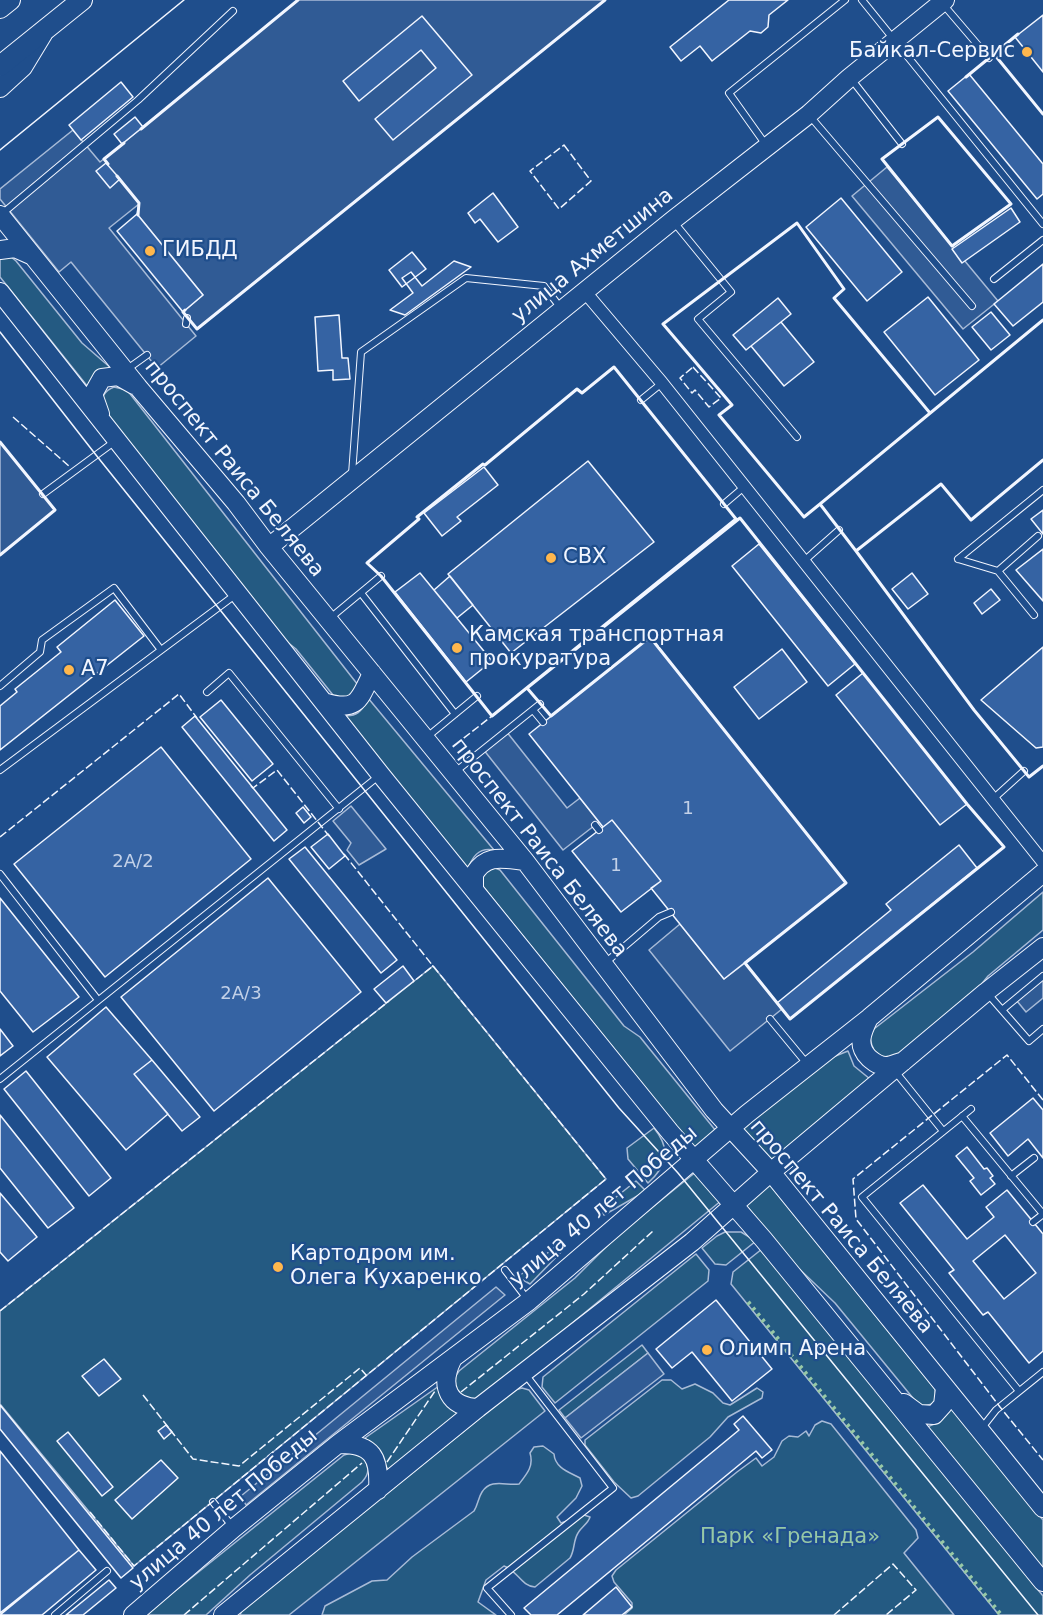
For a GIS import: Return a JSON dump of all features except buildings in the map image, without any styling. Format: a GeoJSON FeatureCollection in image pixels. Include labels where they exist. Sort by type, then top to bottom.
{"type":"FeatureCollection","features":[{"type":"Feature","properties":{"kind":"main road"},"geometry":{"type":"LineString","coordinates":[[0,8],[10,0]]}},
{"type":"Feature","properties":{"kind":"main road"},"geometry":{"type":"LineString","coordinates":[[0,66],[82,0]]}},
{"type":"Feature","properties":{"kind":"street","name":"улица Ахметшина"},"geometry":{"type":"LineString","coordinates":[[269,547],[673,220],[809,114],[849,78],[944,1]]}},
{"type":"Feature","properties":{"kind":"street"},"geometry":{"type":"LineString","coordinates":[[0,88],[23,67],[47,28]]}},
{"type":"Feature","properties":{"kind":"street","name":"проспект Раиса Беляева"},"geometry":{"type":"LineString","coordinates":[[0,216],[29,246],[125,371],[236,503],[453,775],[525,861],[602,965],[642,1012],[714,1110],[771,1172],[1043,1508]]}},
{"type":"Feature","properties":{"kind":"street"},"geometry":{"type":"LineString","coordinates":[[0,250],[29,246]]}},
{"type":"Feature","properties":{"kind":"street"},"geometry":{"type":"LineString","coordinates":[[0,292],[381,775],[670,1132],[734,1204],[1043,1582]]}},
{"type":"Feature","properties":{"kind":"street"},"geometry":{"type":"LineString","coordinates":[[585,292],[662,383],[1043,862]]}},
{"type":"Feature","properties":{"kind":"street"},"geometry":{"type":"LineString","coordinates":[[101,419],[93,394],[102,378],[118,375],[138,387]]}},
{"type":"Feature","properties":{"kind":"street"},"geometry":{"type":"LineString","coordinates":[[324,702],[337,706],[350,706],[359,700],[372,673]]}},
{"type":"Feature","properties":{"kind":"street"},"geometry":{"type":"LineString","coordinates":[[474,890],[474,874],[489,859],[525,861]]}},
{"type":"Feature","properties":{"kind":"street","name":"улица 40 лет Победы"},"geometry":{"type":"LineString","coordinates":[[133,1615],[234,1528],[338,1444],[529,1301],[731,1129],[1043,873]]}},
{"type":"Feature","properties":{"kind":"street"},"geometry":{"type":"LineString","coordinates":[[225,1615],[478,1408],[692,1242],[771,1172],[1043,947]]}},
{"type":"Feature","properties":{"kind":"street"},"geometry":{"type":"LineString","coordinates":[[869,1018],[861,1035],[861,1045],[866,1054],[875,1064],[900,1065]]}},
{"type":"Feature","properties":{"kind":"street"},"geometry":{"type":"LineString","coordinates":[[452,1360],[448,1367],[447,1378],[450,1398],[465,1408],[478,1408]]}},
{"type":"Feature","properties":{"kind":"street"},"geometry":{"type":"LineString","coordinates":[[890,1393],[919,1414],[934,1415],[943,1405],[945,1388]]}},
{"type":"Feature","properties":{"kind":"street"},"geometry":{"type":"LineString","coordinates":[[338,1444],[359,1446],[375,1458],[379,1474],[378,1490]]}},
{"type":"Feature","properties":{"kind":"lane"},"geometry":{"type":"LineString","coordinates":[[768,146],[729,93],[845,0]]}},
{"type":"Feature","properties":{"kind":"lane"},"geometry":{"type":"LineString","coordinates":[[862,0],[1043,224]]}},
{"type":"Feature","properties":{"kind":"lane"},"geometry":{"type":"LineString","coordinates":[[944,1],[989,58]]}},
{"type":"Feature","properties":{"kind":"lane"},"geometry":{"type":"LineString","coordinates":[[0,216],[138,100],[233,11]]}},
{"type":"Feature","properties":{"kind":"lane"},"geometry":{"type":"LineString","coordinates":[[849,78],[902,144]]}},
{"type":"Feature","properties":{"kind":"lane"},"geometry":{"type":"LineString","coordinates":[[809,114],[972,306]]}},
{"type":"Feature","properties":{"kind":"lane"},"geometry":{"type":"LineString","coordinates":[[673,220],[731,292],[698,319],[797,437]]}},
{"type":"Feature","properties":{"kind":"lane"},"geometry":{"type":"LineString","coordinates":[[994,279],[1043,240]]}},
{"type":"Feature","properties":{"kind":"lane"},"geometry":{"type":"LineString","coordinates":[[351,481],[361,352],[466,278],[544,286],[562,310]]}},
{"type":"Feature","properties":{"kind":"lane"},"geometry":{"type":"LineString","coordinates":[[125,371],[147,355]]}},
{"type":"Feature","properties":{"kind":"lane"},"geometry":{"type":"LineString","coordinates":[[641,400],[662,383]]}},
{"type":"Feature","properties":{"kind":"lane"},"geometry":{"type":"LineString","coordinates":[[43,495],[117,440]]}},
{"type":"Feature","properties":{"kind":"lane"},"geometry":{"type":"LineString","coordinates":[[724,504],[745,487]]}},
{"type":"Feature","properties":{"kind":"lane"},"geometry":{"type":"LineString","coordinates":[[1034,615],[998,571],[958,560],[1043,490]]}},
{"type":"Feature","properties":{"kind":"lane"},"geometry":{"type":"LineString","coordinates":[[804,561],[839,530]]}},
{"type":"Feature","properties":{"kind":"lane"},"geometry":{"type":"LineString","coordinates":[[998,571],[1038,536]]}},
{"type":"Feature","properties":{"kind":"lane"},"geometry":{"type":"LineString","coordinates":[[329,619],[381,576]]}},
{"type":"Feature","properties":{"kind":"lane"},"geometry":{"type":"LineString","coordinates":[[0,686],[40,652],[42,640],[114,588],[161,650]]}},
{"type":"Feature","properties":{"kind":"lane"},"geometry":{"type":"LineString","coordinates":[[0,770],[238,593]]}},
{"type":"Feature","properties":{"kind":"lane"},"geometry":{"type":"LineString","coordinates":[[361,593],[455,714]]}},
{"type":"Feature","properties":{"kind":"lane"},"geometry":{"type":"LineString","coordinates":[[207,692],[229,674],[339,809]]}},
{"type":"Feature","properties":{"kind":"lane"},"geometry":{"type":"LineString","coordinates":[[425,740],[477,696]]}},
{"type":"Feature","properties":{"kind":"lane"},"geometry":{"type":"LineString","coordinates":[[453,775],[540,704]]}},
{"type":"Feature","properties":{"kind":"lane"},"geometry":{"type":"LineString","coordinates":[[533,710],[543,722]]}},
{"type":"Feature","properties":{"kind":"lane"},"geometry":{"type":"LineString","coordinates":[[993,799],[1024,771]]}},
{"type":"Feature","properties":{"kind":"lane"},"geometry":{"type":"LineString","coordinates":[[0,1079],[381,775]]}},
{"type":"Feature","properties":{"kind":"lane"},"geometry":{"type":"LineString","coordinates":[[0,874],[98,1000]]}},
{"type":"Feature","properties":{"kind":"lane"},"geometry":{"type":"LineString","coordinates":[[602,965],[668,909]]}},
{"type":"Feature","properties":{"kind":"lane"},"geometry":{"type":"LineString","coordinates":[[1002,1010],[1043,976]]}},
{"type":"Feature","properties":{"kind":"lane"},"geometry":{"type":"LineString","coordinates":[[986,992],[1029,1041],[1043,1029]]}},
{"type":"Feature","properties":{"kind":"lane"},"geometry":{"type":"LineString","coordinates":[[770,1019],[808,1066]]}},
{"type":"Feature","properties":{"kind":"lane"},"geometry":{"type":"LineString","coordinates":[[900,1065],[943,1131]]}},
{"type":"Feature","properties":{"kind":"lane"},"geometry":{"type":"LineString","coordinates":[[970,1109],[862,1197],[1019,1391]]}},
{"type":"Feature","properties":{"kind":"lane"},"geometry":{"type":"LineString","coordinates":[[962,1116],[1043,1214],[1033,1222]]}},
{"type":"Feature","properties":{"kind":"lane"},"geometry":{"type":"LineString","coordinates":[[1011,1176],[1034,1158]]}},
{"type":"Feature","properties":{"kind":"lane"},"geometry":{"type":"LineString","coordinates":[[505,1270],[529,1301]]}},
{"type":"Feature","properties":{"kind":"lane"},"geometry":{"type":"LineString","coordinates":[[980,1430],[996,1410],[1043,1372]]}},
{"type":"Feature","properties":{"kind":"lane"},"geometry":{"type":"LineString","coordinates":[[511,1615],[487,1588],[614,1488],[571,1430],[523,1373]]}},
{"type":"Feature","properties":{"kind":"lane"},"geometry":{"type":"LineString","coordinates":[[213,1502],[234,1528]]}},
{"type":"Feature","properties":{"kind":"lane"},"geometry":{"type":"LineString","coordinates":[[55,1615],[107,1571]]}},
{"type":"Feature","properties":{"kind":"green space"},"geometry":{"type":"Polygon","coordinates":[[[0,257],[11,257],[16,261],[82,343],[112,369],[88,387],[0,277],[0,257]]]}},
{"type":"Feature","properties":{"kind":"green space"},"geometry":{"type":"Polygon","coordinates":[[[114,387],[127,390],[358,685],[353,699],[337,700],[296,649],[276,633],[102,408],[104,395],[114,387]]]}},
{"type":"Feature","properties":{"kind":"green space"},"geometry":{"type":"Polygon","coordinates":[[[368,698],[494,850],[480,851],[468,870],[341,715],[355,715],[368,698]]]}},
{"type":"Feature","properties":{"kind":"green space"},"geometry":{"type":"Polygon","coordinates":[[[493,867],[500,870],[624,1026],[640,1037],[716,1131],[694,1148],[481,884],[483,872],[493,867]]]}},
{"type":"Feature","properties":{"kind":"green space"},"geometry":{"type":"Polygon","coordinates":[[[1043,892],[1043,930],[988,976],[972,996],[901,1056],[882,1057],[874,1050],[870,1032],[973,952],[1043,892]]]}},
{"type":"Feature","properties":{"kind":"green space","name":"Картодром им. Олега Кухаренко"},"geometry":{"type":"Polygon","coordinates":[[[433,966],[606,1179],[134,1566],[0,1404],[0,1311],[433,966]]]}},
{"type":"Feature","properties":{"kind":"green space"},"geometry":{"type":"Polygon","coordinates":[[[848,1051],[854,1066],[870,1079],[766,1164],[739,1131],[828,1059],[848,1051]]]}},
{"type":"Feature","properties":{"kind":"green space"},"geometry":{"type":"Polygon","coordinates":[[[654,1128],[663,1143],[665,1157],[660,1170],[648,1183],[628,1159],[627,1148],[654,1128]]]}},
{"type":"Feature","properties":{"kind":"green space"},"geometry":{"type":"Polygon","coordinates":[[[697,1171],[722,1200],[481,1398],[467,1398],[456,1390],[455,1377],[459,1371],[575,1278],[617,1236],[697,1171]]]}},
{"type":"Feature","properties":{"kind":"green space"},"geometry":{"type":"Polygon","coordinates":[[[636,1181],[646,1191],[604,1215],[600,1210],[636,1181]]]}},
{"type":"Feature","properties":{"kind":"green space"},"geometry":{"type":"Polygon","coordinates":[[[769,1184],[935,1389],[936,1399],[933,1404],[922,1406],[917,1403],[835,1303],[792,1262],[745,1204],[769,1184]]]}},
{"type":"Feature","properties":{"kind":"green space"},"geometry":{"type":"Polygon","coordinates":[[[725,1232],[741,1232],[756,1241],[726,1265],[715,1264],[702,1248],[725,1232]]]}},
{"type":"Feature","properties":{"kind":"green space"},"geometry":{"type":"Polygon","coordinates":[[[561,1242],[565,1248],[530,1284],[518,1277],[561,1242]]]}},
{"type":"Feature","properties":{"kind":"green space"},"geometry":{"type":"Polygon","coordinates":[[[762,1249],[1043,1596],[1043,1615],[999,1615],[731,1284],[733,1272],[762,1249]]]}},
{"type":"Feature","properties":{"kind":"green space"},"geometry":{"type":"Polygon","coordinates":[[[696,1254],[709,1270],[708,1281],[555,1403],[542,1387],[543,1377],[696,1254]]]}},
{"type":"Feature","properties":{"kind":"green space"},"geometry":{"type":"Polygon","coordinates":[[[642,1345],[648,1353],[565,1418],[559,1410],[642,1345]]]}},
{"type":"Feature","properties":{"kind":"green space"},"geometry":{"type":"Polygon","coordinates":[[[662,1380],[671,1380],[682,1389],[695,1384],[713,1393],[723,1403],[730,1405],[757,1388],[763,1392],[762,1398],[728,1417],[710,1437],[638,1496],[631,1498],[614,1482],[585,1445],[585,1440],[662,1380]]]}},
{"type":"Feature","properties":{"kind":"green space"},"geometry":{"type":"Polygon","coordinates":[[[439,1386],[461,1413],[388,1470],[378,1449],[365,1438],[439,1386]]]}},
{"type":"Feature","properties":{"kind":"green space"},"geometry":{"type":"Polygon","coordinates":[[[522,1388],[529,1390],[545,1411],[289,1615],[240,1615],[242,1610],[515,1390],[522,1388]]]}},
{"type":"Feature","properties":{"kind":"green space"},"geometry":{"type":"Polygon","coordinates":[[[951,1408],[1043,1520],[1043,1570],[927,1427],[939,1422],[951,1408]]]}},
{"type":"Feature","properties":{"kind":"green space","name":"Парк «Гренада»"},"geometry":{"type":"Polygon","coordinates":[[[822,1421],[831,1424],[916,1530],[918,1538],[904,1553],[954,1615],[624,1615],[632,1608],[632,1603],[614,1582],[612,1576],[616,1570],[756,1458],[762,1466],[774,1457],[782,1441],[789,1436],[798,1437],[806,1431],[809,1436],[815,1425],[822,1421]]]}},
{"type":"Feature","properties":{"kind":"green space"},"geometry":{"type":"Polygon","coordinates":[[[543,1446],[554,1454],[560,1466],[580,1478],[582,1486],[576,1498],[557,1517],[561,1523],[584,1515],[590,1517],[576,1536],[570,1558],[535,1587],[526,1584],[513,1571],[504,1566],[486,1580],[478,1602],[496,1615],[322,1615],[325,1606],[372,1581],[387,1580],[412,1557],[474,1511],[481,1494],[490,1485],[519,1484],[530,1466],[530,1453],[534,1447],[543,1446]]]}},
{"type":"Feature","properties":{"kind":"green space"},"geometry":{"type":"Polygon","coordinates":[[[351,1453],[364,1457],[366,1461],[367,1473],[362,1482],[250,1575],[206,1615],[145,1615],[344,1455],[351,1453]]]}},
{"type":"Feature","properties":{"kind":"shaded area"},"geometry":{"type":"Polygon","coordinates":[[[298,0],[605,0],[197,329],[183,312],[203,295],[137,214],[139,204],[109,228],[196,336],[157,368],[71,262],[59,272],[0,199],[0,189],[73,130],[100,162],[298,0]]]}},
{"type":"Feature","properties":{"kind":"shaded area"},"geometry":{"type":"Polygon","coordinates":[[[887,167],[998,301],[963,329],[852,196],[887,167]]]}},
{"type":"Feature","properties":{"kind":"shaded area"},"geometry":{"type":"Polygon","coordinates":[[[0,442],[55,510],[0,555],[0,442]]]}},
{"type":"Feature","properties":{"kind":"shaded area"},"geometry":{"type":"Polygon","coordinates":[[[506,731],[567,808],[580,798],[599,822],[563,850],[483,749],[506,731]]]}},
{"type":"Feature","properties":{"kind":"shaded area"},"geometry":{"type":"Polygon","coordinates":[[[351,806],[386,849],[359,865],[347,850],[351,843],[333,821],[351,806]]]}},
{"type":"Feature","properties":{"kind":"shaded area"},"geometry":{"type":"Polygon","coordinates":[[[680,924],[724,979],[745,963],[782,1009],[730,1051],[649,950],[680,924]]]}},
{"type":"Feature","properties":{"kind":"shaded area"},"geometry":{"type":"Polygon","coordinates":[[[1043,979],[1043,998],[1026,1012],[1017,1001],[1043,979]]]}},
{"type":"Feature","properties":{"kind":"shaded area"},"geometry":{"type":"Polygon","coordinates":[[[496,1287],[505,1295],[246,1505],[241,1496],[496,1287]]]}},
{"type":"Feature","properties":{"kind":"shaded area"},"geometry":{"type":"Polygon","coordinates":[[[648,1353],[664,1374],[581,1438],[565,1418],[648,1353]]]}},
{"type":"Feature","properties":{"kind":"tram line"},"geometry":{"type":"LineString","coordinates":[[0,150],[184,0]]}},
{"type":"Feature","properties":{"kind":"tram line"},"geometry":{"type":"LineString","coordinates":[[0,332],[619,1108],[678,1173],[1038,1615]]}},
{"type":"Feature","properties":{"kind":"hedge"},"geometry":{"type":"LineString","coordinates":[[748,1302],[1001,1615]]}},
{"type":"Feature","properties":{"kind":"fence"},"geometry":{"type":"LineString","coordinates":[[564,145],[591,181],[559,209],[530,171],[564,145]]}},
{"type":"Feature","properties":{"kind":"fence"},"geometry":{"type":"LineString","coordinates":[[693,367],[721,398],[709,407],[695,390],[692,393],[680,378],[693,367]]}},
{"type":"Feature","properties":{"kind":"fence"},"geometry":{"type":"LineString","coordinates":[[13,417],[70,467]]}},
{"type":"Feature","properties":{"kind":"fence"},"geometry":{"type":"LineString","coordinates":[[0,837],[179,694],[197,718]]}},
{"type":"Feature","properties":{"kind":"fence"},"geometry":{"type":"LineString","coordinates":[[455,745],[492,716]]}},
{"type":"Feature","properties":{"kind":"fence"},"geometry":{"type":"LineString","coordinates":[[251,786],[253,788],[277,770],[329,836]]}},
{"type":"Feature","properties":{"kind":"fence"},"geometry":{"type":"LineString","coordinates":[[344,854],[432,966]]}},
{"type":"Feature","properties":{"kind":"fence"},"geometry":{"type":"LineString","coordinates":[[90,1512],[134,1566],[606,1179],[433,966],[413,982]]}},
{"type":"Feature","properties":{"kind":"fence"},"geometry":{"type":"LineString","coordinates":[[0,1311],[389,1001]]}},
{"type":"Feature","properties":{"kind":"fence"},"geometry":{"type":"LineString","coordinates":[[1043,1100],[1007,1055],[853,1179],[856,1219],[1043,1460]]}},
{"type":"Feature","properties":{"kind":"fence"},"geometry":{"type":"LineString","coordinates":[[461,1392],[584,1294],[653,1231]]}},
{"type":"Feature","properties":{"kind":"fence"},"geometry":{"type":"LineString","coordinates":[[143,1395],[193,1459],[239,1466],[360,1368],[367,1376]]}},
{"type":"Feature","properties":{"kind":"fence"},"geometry":{"type":"LineString","coordinates":[[387,1462],[435,1391]]}},
{"type":"Feature","properties":{"kind":"fence"},"geometry":{"type":"LineString","coordinates":[[184,1615],[362,1463]]}},
{"type":"Feature","properties":{"kind":"fence"},"geometry":{"type":"LineString","coordinates":[[834,1615],[893,1564],[916,1590],[886,1615]]}},
{"type":"Feature","properties":{"kind":"wall"},"geometry":{"type":"LineString","coordinates":[[141,129],[298,0]]}},
{"type":"Feature","properties":{"kind":"wall"},"geometry":{"type":"LineString","coordinates":[[185,310],[183,312],[197,329],[605,0]]}},
{"type":"Feature","properties":{"kind":"wall"},"geometry":{"type":"LineString","coordinates":[[996,56],[994,54],[1018,34]]}},
{"type":"Feature","properties":{"kind":"wall"},"geometry":{"type":"LineString","coordinates":[[966,77],[994,54],[1043,114]]}},
{"type":"Feature","properties":{"kind":"wall"},"geometry":{"type":"LineString","coordinates":[[938,117],[1011,204],[952,246],[882,159],[938,117]]}},
{"type":"Feature","properties":{"kind":"wall"},"geometry":{"type":"LineString","coordinates":[[108,164],[104,159],[124,143]]}},
{"type":"Feature","properties":{"kind":"wall"},"geometry":{"type":"LineString","coordinates":[[117,176],[139,203],[138,215]]}},
{"type":"Feature","properties":{"kind":"wall"},"geometry":{"type":"LineString","coordinates":[[930,413],[834,298],[844,289],[797,223],[663,324],[732,405],[719,415],[804,517],[1043,320]]}},
{"type":"Feature","properties":{"kind":"wall"},"geometry":{"type":"LineString","coordinates":[[614,367],[736,519],[492,716],[381,576],[367,563],[419,519],[417,517],[483,464],[485,465],[577,389],[582,393],[614,367]]}},
{"type":"Feature","properties":{"kind":"wall"},"geometry":{"type":"LineString","coordinates":[[0,442],[55,510],[0,555]]}},
{"type":"Feature","properties":{"kind":"wall"},"geometry":{"type":"LineString","coordinates":[[1043,460],[971,520],[941,484],[856,551],[974,710],[1029,777],[1043,766]]}},
{"type":"Feature","properties":{"kind":"wall"},"geometry":{"type":"LineString","coordinates":[[820,504],[856,551]]}},
{"type":"Feature","properties":{"kind":"wall"},"geometry":{"type":"LineString","coordinates":[[740,518],[967,804],[1004,847],[790,1019],[745,963],[846,883],[650,637],[551,716],[527,688],[740,518]]}},
{"type":"Feature","properties":{"kind":"place","name":"Байкал-Сервис"},"geometry":{"type":"Point","coordinates":[1027,52]}},
{"type":"Feature","properties":{"kind":"place","name":"ГИБДД"},"geometry":{"type":"Point","coordinates":[150,251]}},
{"type":"Feature","properties":{"kind":"place","name":"СВХ"},"geometry":{"type":"Point","coordinates":[551,558]}},
{"type":"Feature","properties":{"kind":"place","name":"Камская транспортная прокуратура"},"geometry":{"type":"Point","coordinates":[457,648]}},
{"type":"Feature","properties":{"kind":"place","name":"А7"},"geometry":{"type":"Point","coordinates":[69,670]}},
{"type":"Feature","properties":{"kind":"place","name":"Картодром им. Олега Кухаренко"},"geometry":{"type":"Point","coordinates":[278,1267]}},
{"type":"Feature","properties":{"kind":"place","name":"Олимп Арена"},"geometry":{"type":"Point","coordinates":[707,1350]}}]}
